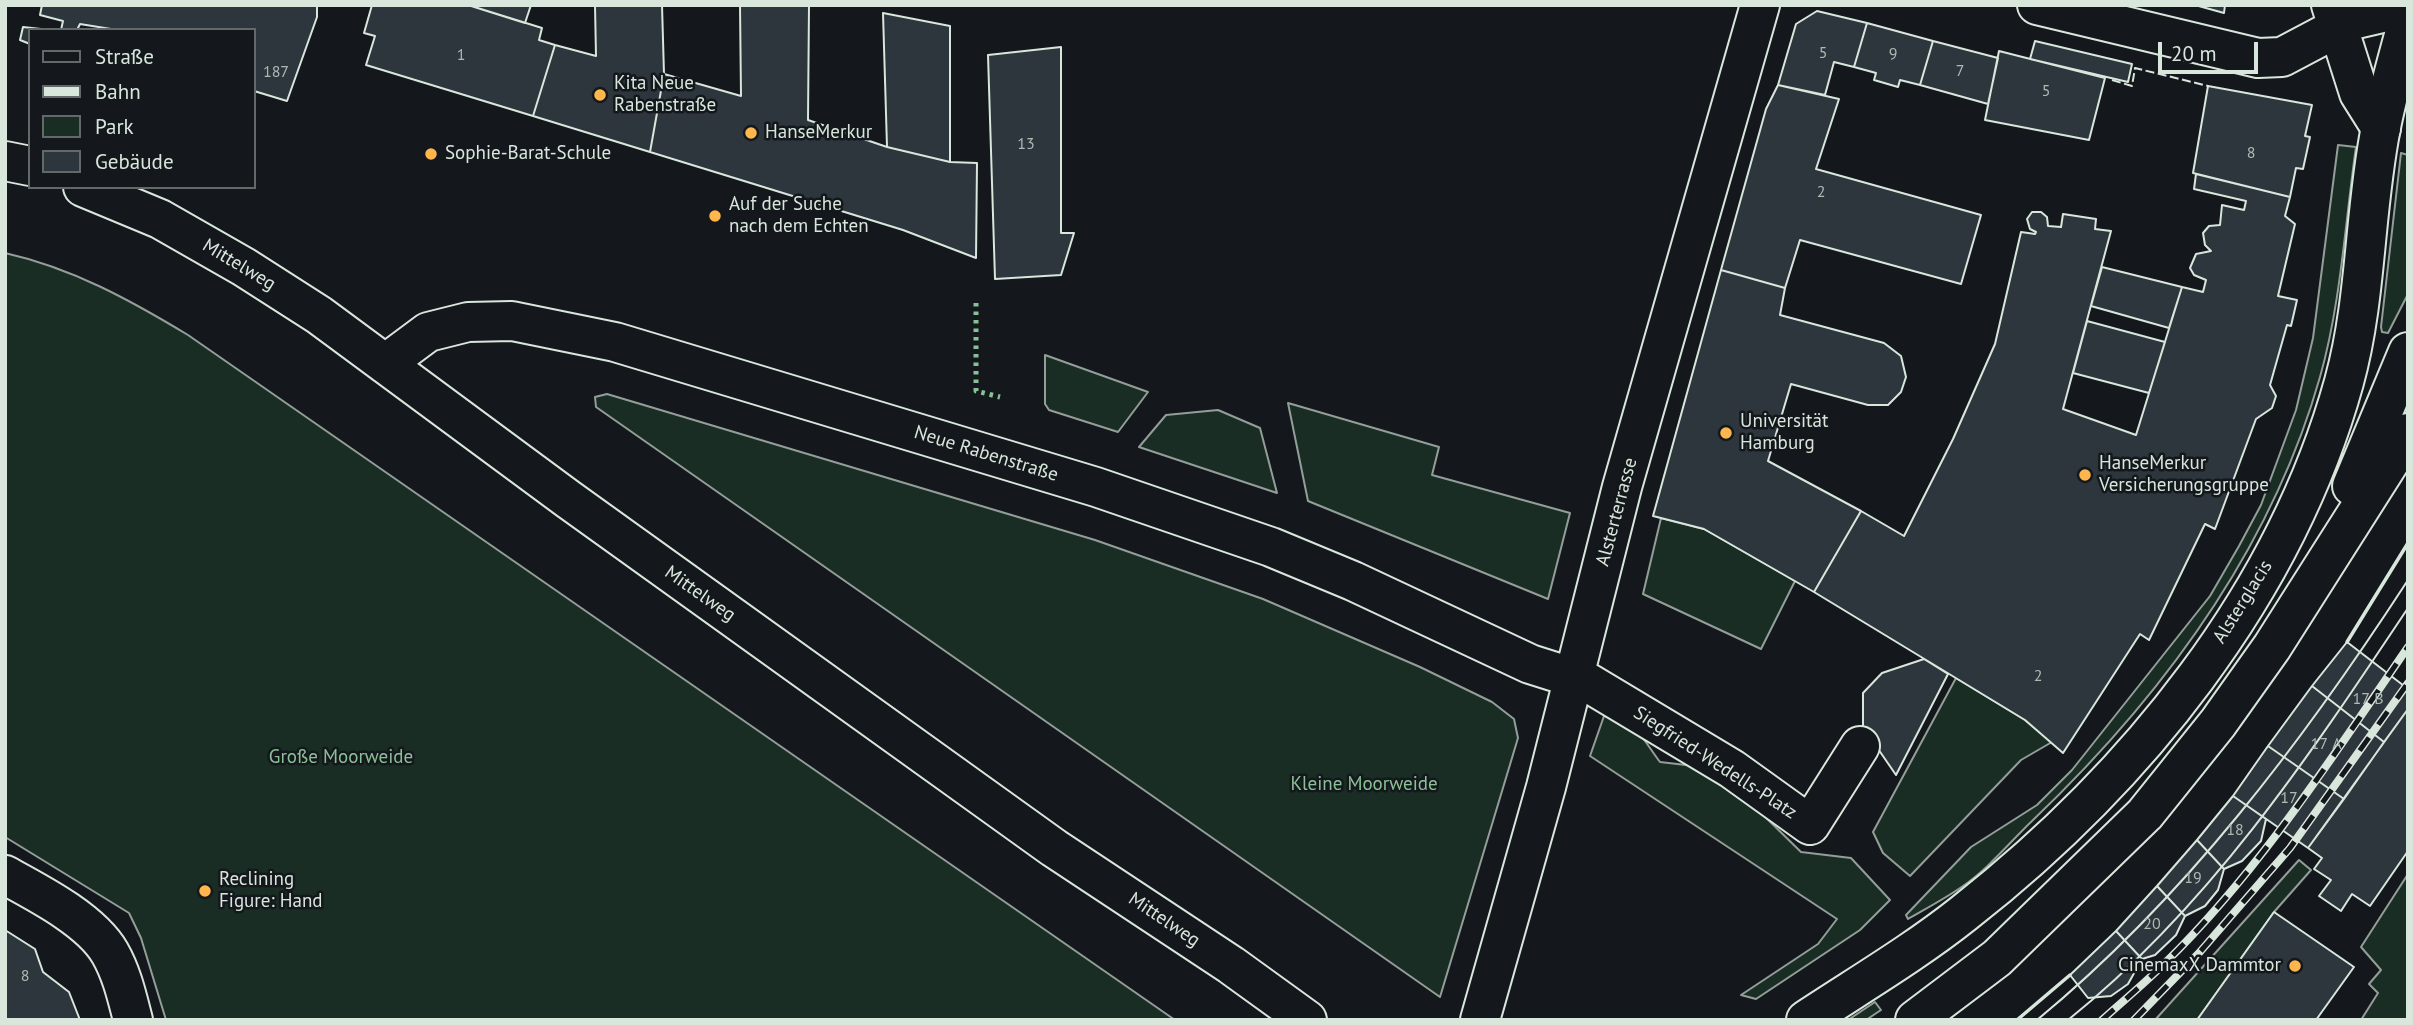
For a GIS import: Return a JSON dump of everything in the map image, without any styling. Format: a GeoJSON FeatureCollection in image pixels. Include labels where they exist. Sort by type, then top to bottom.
{"type":"FeatureCollection","features":[{"type":"Feature","properties":{"kind":"street","name":"Alsterterrasse"},"geometry":{"type":"LineString","coordinates":[[1480,1020],[1575,678],[1622,487],[1760,5]]}},
{"type":"Feature","properties":{"kind":"street"},"geometry":{"type":"LineString","coordinates":[[2037,5],[2258,58],[2282,57],[2335,16],[2364,16],[2408,7]]}},
{"type":"Feature","properties":{"kind":"street"},"geometry":{"type":"LineString","coordinates":[[2335,16],[2359,93],[2381,128]]}},
{"type":"Feature","properties":{"kind":"street","name":"Alsterglacis"},"geometry":{"type":"LineString","coordinates":[[1807,1020],[1962,916],[2049,840],[2135,754],[2230,627],[2291,521],[2335,412],[2355,325],[2381,128],[2408,20]]}},
{"type":"Feature","properties":{"kind":"street"},"geometry":{"type":"LineString","coordinates":[[5,161],[28,166]]}},
{"type":"Feature","properties":{"kind":"street","name":"Mittelweg"},"geometry":{"type":"LineString","coordinates":[[88,189],[160,219],[244,267],[319,315],[568,499],[1054,848],[1220,957],[1307,1020]]}},
{"type":"Feature","properties":{"kind":"street","name":"Neue Rabenstraße"},"geometry":{"type":"LineString","coordinates":[[385,364],[428,332],[488,319],[512,321],[615,342],[1005,459],[1271,547],[1389,597],[1530,664],[1575,678]]}},
{"type":"Feature","properties":{"kind":"street"},"geometry":{"type":"LineString","coordinates":[[2314,579],[2408,352]]}},
{"type":"Feature","properties":{"kind":"street"},"geometry":{"type":"LineString","coordinates":[[1915,1020],[1997,958],[2144,814],[2218,723],[2272,647],[2408,433]]}},
{"type":"Feature","properties":{"kind":"street","name":"Siegfried-Wedells-Platz"},"geometry":{"type":"LineString","coordinates":[[1575,678],[1732,769],[1810,825],[1860,746]]}},
{"type":"Feature","properties":{"kind":"street"},"geometry":{"type":"LineString","coordinates":[[5,875],[91,929],[108,950],[121,974],[133,1020]]}},
{"type":"Feature","properties":{"kind":"green space"},"geometry":{"type":"Polygon","coordinates":[[[2338,145],[2356,147],[2338,292],[2327,349],[2299,441],[2272,502],[2241,561],[2206,618],[2167,672],[2125,724],[2079,774],[1981,872],[1957,890],[1908,919],[1906,915],[1971,847],[2037,805],[2072,770],[2210,596],[2239,546],[2261,505],[2296,410],[2313,338],[2338,145]]]}},
{"type":"Feature","properties":{"kind":"green space"},"geometry":{"type":"Polygon","coordinates":[[[2401,153],[2408,155],[2408,294],[2388,333],[2382,332],[2381,327],[2401,153]]]}},
{"type":"Feature","properties":{"kind":"green space","name":"Große Moorweide"},"geometry":{"type":"Polygon","coordinates":[[[5,253],[54,267],[100,286],[188,335],[1175,1020],[166,1020],[141,938],[129,913],[5,837],[5,253]]]}},
{"type":"Feature","properties":{"kind":"green space"},"geometry":{"type":"Polygon","coordinates":[[[1045,355],[1148,392],[1118,432],[1049,410],[1045,404],[1045,355]]]}},
{"type":"Feature","properties":{"kind":"green space","name":"Kleine Moorweide"},"geometry":{"type":"Polygon","coordinates":[[[607,394],[1095,540],[1263,599],[1420,667],[1492,702],[1514,719],[1518,738],[1440,997],[596,407],[595,397],[607,394]]]}},
{"type":"Feature","properties":{"kind":"green space"},"geometry":{"type":"Polygon","coordinates":[[[1288,403],[1439,447],[1432,475],[1570,513],[1548,599],[1308,501],[1288,403]]]}},
{"type":"Feature","properties":{"kind":"green space"},"geometry":{"type":"Polygon","coordinates":[[[1218,410],[1260,428],[1277,493],[1139,447],[1166,415],[1218,410]]]}},
{"type":"Feature","properties":{"kind":"green space"},"geometry":{"type":"Polygon","coordinates":[[[1661,518],[1704,529],[1795,581],[1761,649],[1643,594],[1661,518]]]}},
{"type":"Feature","properties":{"kind":"green space"},"geometry":{"type":"Polygon","coordinates":[[[1956,678],[2025,720],[2052,742],[2021,760],[1910,876],[1883,853],[1873,832],[1956,678]]]}},
{"type":"Feature","properties":{"kind":"green space"},"geometry":{"type":"Polygon","coordinates":[[[1604,716],[1623,720],[1630,725],[1660,762],[1703,767],[1752,804],[1801,852],[1851,858],[1890,900],[1860,930],[1756,999],[1741,995],[1818,944],[1837,919],[1590,756],[1604,716]]]}},
{"type":"Feature","properties":{"kind":"green space"},"geometry":{"type":"Polygon","coordinates":[[[2299,860],[2311,870],[2274,912],[2197,1020],[2155,1020],[2299,860]]]}},
{"type":"Feature","properties":{"kind":"green space"},"geometry":{"type":"Polygon","coordinates":[[[2408,874],[2408,1020],[2361,1020],[2378,993],[2369,984],[2381,970],[2361,947],[2408,874]]]}},
{"type":"Feature","properties":{"kind":"green space"},"geometry":{"type":"Polygon","coordinates":[[[1875,1002],[1881,1010],[1866,1020],[1848,1020],[1875,1002]]]}},
{"type":"Feature","properties":{"kind":"building"},"geometry":{"type":"Polygon","coordinates":[[[42,5],[317,5],[317,17],[287,101],[256,92],[256,28],[105,28],[80,24],[78,28],[61,28],[63,21],[40,15],[42,5]]]}},
{"type":"Feature","properties":{"kind":"building"},"geometry":{"type":"Polygon","coordinates":[[[372,5],[468,5],[542,28],[539,40],[555,45],[533,116],[366,65],[375,36],[364,33],[372,5]]]}},
{"type":"Feature","properties":{"kind":"building"},"geometry":{"type":"Polygon","coordinates":[[[468,5],[531,5],[525,23],[468,5]]]}},
{"type":"Feature","properties":{"kind":"building","name":"Kita Neue Rabenstraße"},"geometry":{"type":"Polygon","coordinates":[[[595,5],[662,5],[664,74],[650,152],[533,116],[555,45],[596,56],[595,5]]]}},
{"type":"Feature","properties":{"kind":"building","name":"HanseMerkur"},"geometry":{"type":"Polygon","coordinates":[[[740,5],[809,5],[808,120],[887,147],[950,162],[977,163],[976,258],[903,230],[650,152],[664,74],[741,96],[740,5]]]}},
{"type":"Feature","properties":{"kind":"building"},"geometry":{"type":"Polygon","coordinates":[[[2195,5],[2225,5],[2224,13],[2195,5]]]}},
{"type":"Feature","properties":{"kind":"building"},"geometry":{"type":"Polygon","coordinates":[[[1817,11],[1867,23],[1854,67],[1834,62],[1825,95],[1778,85],[1796,24],[1817,11]]]}},
{"type":"Feature","properties":{"kind":"building"},"geometry":{"type":"Polygon","coordinates":[[[883,13],[950,26],[950,162],[887,147],[883,13]]]}},
{"type":"Feature","properties":{"kind":"building"},"geometry":{"type":"Polygon","coordinates":[[[1867,23],[1933,41],[1920,85],[1900,80],[1898,87],[1874,80],[1876,73],[1854,67],[1867,23]]]}},
{"type":"Feature","properties":{"kind":"building"},"geometry":{"type":"Polygon","coordinates":[[[23,27],[32,28],[28,28],[28,43],[20,40],[23,27]]]}},
{"type":"Feature","properties":{"kind":"building"},"geometry":{"type":"Polygon","coordinates":[[[1933,41],[1998,58],[1988,104],[1920,85],[1933,41]]]}},
{"type":"Feature","properties":{"kind":"building"},"geometry":{"type":"Polygon","coordinates":[[[2035,41],[2132,64],[2128,82],[2030,59],[2035,41]]]}},
{"type":"Feature","properties":{"kind":"building"},"geometry":{"type":"Polygon","coordinates":[[[1061,47],[1061,233],[1074,233],[1061,275],[995,279],[988,55],[1061,47]]]}},
{"type":"Feature","properties":{"kind":"building"},"geometry":{"type":"Polygon","coordinates":[[[1999,51],[2105,78],[2089,140],[1985,120],[1999,51]]]}},
{"type":"Feature","properties":{"kind":"building"},"geometry":{"type":"Polygon","coordinates":[[[1778,85],[1839,99],[1816,169],[1981,215],[1961,284],[1800,240],[1785,288],[1721,270],[1766,109],[1778,85]]]}},
{"type":"Feature","properties":{"kind":"building"},"geometry":{"type":"Polygon","coordinates":[[[2208,86],[2312,105],[2305,136],[2310,137],[2303,169],[2296,168],[2290,197],[2193,173],[2208,86]]]}},
{"type":"Feature","properties":{"kind":"building","name":"HanseMerkur Versicherungsgruppe"},"geometry":{"type":"Polygon","coordinates":[[[2196,174],[2290,197],[2285,216],[2295,224],[2278,296],[2297,300],[2291,326],[2287,325],[2270,385],[2276,396],[2272,408],[2256,419],[2215,529],[2205,524],[2149,640],[2140,634],[2063,753],[2025,720],[1814,592],[1861,511],[1904,536],[1953,439],[1995,344],[2021,232],[2036,232],[2030,229],[2027,219],[2032,212],[2041,212],[2047,217],[2048,226],[2061,227],[2063,214],[2096,219],[2095,229],[2111,231],[2063,409],[2136,435],[2182,287],[2203,292],[2206,280],[2194,275],[2190,268],[2196,254],[2211,251],[2205,245],[2203,233],[2209,226],[2220,225],[2222,205],[2244,210],[2246,201],[2194,189],[2196,174]]]}},
{"type":"Feature","properties":{"kind":"building"},"geometry":{"type":"Polygon","coordinates":[[[2102,267],[2182,287],[2169,328],[2091,306],[2102,267]]]}},
{"type":"Feature","properties":{"kind":"building","name":"Universität Hamburg"},"geometry":{"type":"Polygon","coordinates":[[[1721,270],[1785,288],[1780,315],[1884,343],[1901,356],[1906,377],[1901,392],[1888,405],[1868,405],[1791,384],[1768,461],[1861,511],[1814,592],[1704,529],[1653,516],[1721,270]]]}},
{"type":"Feature","properties":{"kind":"building"},"geometry":{"type":"Polygon","coordinates":[[[2087,321],[2165,342],[2149,393],[2073,373],[2087,321]]]}},
{"type":"Feature","properties":{"kind":"building"},"geometry":{"type":"Polygon","coordinates":[[[2347,642],[2408,689],[2408,709],[2384,742],[2312,686],[2347,642]]]}},
{"type":"Feature","properties":{"kind":"building"},"geometry":{"type":"Polygon","coordinates":[[[1924,659],[1948,674],[1896,775],[1863,727],[1863,693],[1882,673],[1924,659]]]}},
{"type":"Feature","properties":{"kind":"building"},"geometry":{"type":"Polygon","coordinates":[[[2312,686],[2384,742],[2344,799],[2268,746],[2312,686]]]}},
{"type":"Feature","properties":{"kind":"building"},"geometry":{"type":"Polygon","coordinates":[[[2408,709],[2408,851],[2370,906],[2352,894],[2341,911],[2319,896],[2331,880],[2314,869],[2322,858],[2308,848],[2408,709]]]}},
{"type":"Feature","properties":{"kind":"building"},"geometry":{"type":"Polygon","coordinates":[[[2268,746],[2344,799],[2308,848],[2233,796],[2268,746]]]}},
{"type":"Feature","properties":{"kind":"building"},"geometry":{"type":"Polygon","coordinates":[[[2233,796],[2266,819],[2261,841],[2242,861],[2224,869],[2197,840],[2233,796]]]}},
{"type":"Feature","properties":{"kind":"building"},"geometry":{"type":"Polygon","coordinates":[[[2197,840],[2224,869],[2218,890],[2205,906],[2185,916],[2157,886],[2197,840]]]}},
{"type":"Feature","properties":{"kind":"building"},"geometry":{"type":"Polygon","coordinates":[[[2157,886],[2185,916],[2176,935],[2155,955],[2142,959],[2116,931],[2157,886]]]}},
{"type":"Feature","properties":{"kind":"building","name":"CinemaxX Dammtor"},"geometry":{"type":"Polygon","coordinates":[[[2274,912],[2354,967],[2316,1020],[2197,1020],[2274,912]]]}},
{"type":"Feature","properties":{"kind":"building"},"geometry":{"type":"Polygon","coordinates":[[[5,930],[35,949],[43,972],[69,992],[80,1020],[5,1020],[5,930]]]}},
{"type":"Feature","properties":{"kind":"building"},"geometry":{"type":"Polygon","coordinates":[[[2116,931],[2142,959],[2128,984],[2111,996],[2088,998],[2070,975],[2116,931]]]}},
{"type":"Feature","properties":{"kind":"tram line"},"geometry":{"type":"LineString","coordinates":[[2037,1020],[2091,973],[2143,922],[2239,814],[2327,699],[2408,580]]}},
{"type":"Feature","properties":{"kind":"tram line"},"geometry":{"type":"LineString","coordinates":[[2068,1020],[2119,976],[2167,929],[2211,880],[2294,774],[2408,608]]}},
{"type":"Feature","properties":{"kind":"railway"},"geometry":{"type":"LineString","coordinates":[[2102,1020],[2142,985],[2200,927],[2264,851],[2408,647]]}},
{"type":"Feature","properties":{"kind":"railway"},"geometry":{"type":"LineString","coordinates":[[2134,1020],[2199,953],[2290,848],[2408,683]]}},
{"type":"Feature","properties":{"kind":"hedge"},"geometry":{"type":"LineString","coordinates":[[976,303],[976,391],[1000,397]]}},
{"type":"Feature","properties":{"kind":"fence"},"geometry":{"type":"LineString","coordinates":[[2112,80],[2132,86],[2135,68],[2208,86]]}},
{"type":"Feature","properties":{"kind":"wall"},"geometry":{"type":"LineString","coordinates":[[2347,642],[2408,543]]}},
{"type":"Feature","properties":{"kind":"wall"},"geometry":{"type":"LineString","coordinates":[[2017,1020],[2070,975]]}},
{"type":"Feature","properties":{"kind":"place","name":"Kita Neue Rabenstraße"},"geometry":{"type":"Point","coordinates":[600,95]}},
{"type":"Feature","properties":{"kind":"place","name":"HanseMerkur"},"geometry":{"type":"Point","coordinates":[751,133]}},
{"type":"Feature","properties":{"kind":"place","name":"Sophie-Barat-Schule"},"geometry":{"type":"Point","coordinates":[431,154]}},
{"type":"Feature","properties":{"kind":"place","name":"Auf der Suche nach dem Echten"},"geometry":{"type":"Point","coordinates":[715,216]}},
{"type":"Feature","properties":{"kind":"place","name":"Universität Hamburg"},"geometry":{"type":"Point","coordinates":[1726,433]}},
{"type":"Feature","properties":{"kind":"place","name":"HanseMerkur Versicherungsgruppe"},"geometry":{"type":"Point","coordinates":[2085,475]}},
{"type":"Feature","properties":{"kind":"place","name":"Reclining Figure: Hand"},"geometry":{"type":"Point","coordinates":[205,891]}},
{"type":"Feature","properties":{"kind":"place","name":"CinemaxX Dammtor"},"geometry":{"type":"Point","coordinates":[2295,966]}}]}
